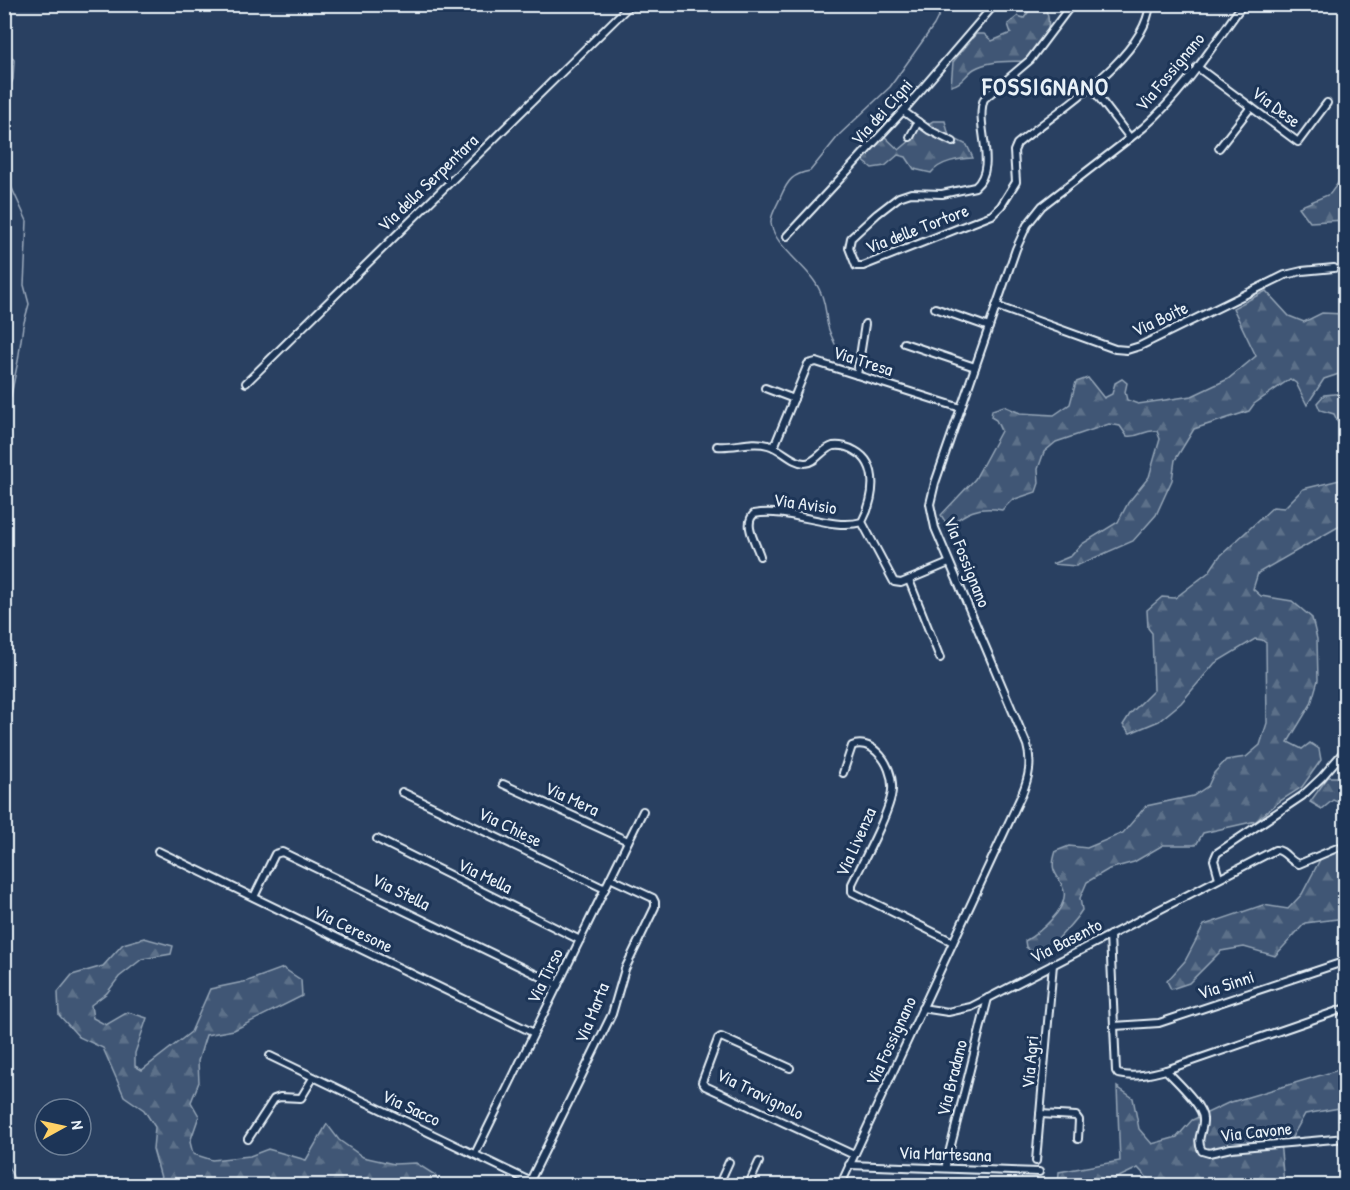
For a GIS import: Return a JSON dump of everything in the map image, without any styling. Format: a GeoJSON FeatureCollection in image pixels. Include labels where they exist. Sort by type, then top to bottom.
{"type":"FeatureCollection","features":[{"type":"Feature","properties":{"kind":"street","name":"Via della Serpentara"},"geometry":{"type":"LineString","coordinates":[[246,383],[632,4]]}},
{"type":"Feature","properties":{"kind":"street","name":"Via dei Cigni"},"geometry":{"type":"LineString","coordinates":[[787,236],[903,111],[995,4]]}},
{"type":"Feature","properties":{"kind":"street","name":"Via delle Tortore"},"geometry":{"type":"LineString","coordinates":[[1072,4],[1030,60],[984,99],[982,118],[986,165],[979,184],[949,193],[911,193],[899,197],[851,238],[849,248],[854,265],[862,267],[990,216],[1016,182],[1014,151],[1017,144],[1091,87]]}},
{"type":"Feature","properties":{"kind":"street"},"geometry":{"type":"LineString","coordinates":[[1130,138],[1091,87],[1112,68],[1142,30],[1148,18],[1150,4]]}},
{"type":"Feature","properties":{"kind":"street","name":"Via Fossignano"},"geometry":{"type":"LineString","coordinates":[[840,1185],[1029,774],[1030,760],[1027,745],[934,525],[930,504],[935,483],[1020,238],[1034,215],[1052,198],[1130,138],[1162,109],[1197,67],[1243,4]]}},
{"type":"Feature","properties":{"kind":"street","name":"Via Dese"},"geometry":{"type":"LineString","coordinates":[[1197,67],[1298,142],[1328,103]]}},
{"type":"Feature","properties":{"kind":"street"},"geometry":{"type":"LineString","coordinates":[[1219,148],[1251,107]]}},
{"type":"Feature","properties":{"kind":"street"},"geometry":{"type":"LineString","coordinates":[[903,111],[932,132],[954,142]]}},
{"type":"Feature","properties":{"kind":"street"},"geometry":{"type":"LineString","coordinates":[[910,137],[918,122]]}},
{"type":"Feature","properties":{"kind":"street","name":"Via Boite"},"geometry":{"type":"LineString","coordinates":[[996,306],[1115,349],[1127,350],[1140,346],[1285,275],[1298,271],[1334,268]]}},
{"type":"Feature","properties":{"kind":"street"},"geometry":{"type":"LineString","coordinates":[[935,308],[989,327]]}},
{"type":"Feature","properties":{"kind":"street"},"geometry":{"type":"LineString","coordinates":[[857,375],[865,324]]}},
{"type":"Feature","properties":{"kind":"street"},"geometry":{"type":"LineString","coordinates":[[904,343],[975,367]]}},
{"type":"Feature","properties":{"kind":"street","name":"Via Tresa"},"geometry":{"type":"LineString","coordinates":[[774,447],[810,362],[961,408]]}},
{"type":"Feature","properties":{"kind":"street"},"geometry":{"type":"LineString","coordinates":[[765,388],[794,399]]}},
{"type":"Feature","properties":{"kind":"street","name":"Via Avisio"},"geometry":{"type":"LineString","coordinates":[[717,446],[757,444],[774,447],[805,463],[811,462],[833,446],[849,448],[863,457],[871,471],[872,492],[869,508],[862,522]]}},
{"type":"Feature","properties":{"kind":"street","name":"Via Avisio"},"geometry":{"type":"LineString","coordinates":[[760,555],[749,525],[750,518],[756,513],[796,515],[842,525],[862,522]]}},
{"type":"Feature","properties":{"kind":"street","name":"Via Avisio"},"geometry":{"type":"LineString","coordinates":[[862,522],[894,582],[900,584],[909,580]]}},
{"type":"Feature","properties":{"kind":"street"},"geometry":{"type":"LineString","coordinates":[[940,658],[909,580],[950,564]]}},
{"type":"Feature","properties":{"kind":"street","name":"Via Livenza"},"geometry":{"type":"LineString","coordinates":[[843,773],[852,746],[866,745],[875,750],[883,759],[889,771],[892,786],[889,805],[852,884],[852,892],[953,942]]}},
{"type":"Feature","properties":{"kind":"street"},"geometry":{"type":"LineString","coordinates":[[1220,878],[1214,860],[1216,854],[1299,799],[1346,749]]}},
{"type":"Feature","properties":{"kind":"street","name":"Via Mera"},"geometry":{"type":"LineString","coordinates":[[503,784],[628,841]]}},
{"type":"Feature","properties":{"kind":"street","name":"Via Chiese"},"geometry":{"type":"LineString","coordinates":[[402,792],[605,889]]}},
{"type":"Feature","properties":{"kind":"street","name":"Via Tirso"},"geometry":{"type":"LineString","coordinates":[[475,1154],[643,811]]}},
{"type":"Feature","properties":{"kind":"street","name":"Via Mella"},"geometry":{"type":"LineString","coordinates":[[376,839],[580,940]]}},
{"type":"Feature","properties":{"kind":"street","name":"Via Basento"},"geometry":{"type":"LineString","coordinates":[[922,1008],[942,1012],[971,1007],[1275,850],[1281,851],[1293,862],[1299,864],[1337,848]]}},
{"type":"Feature","properties":{"kind":"street","name":"Via Ceresone"},"geometry":{"type":"LineString","coordinates":[[158,851],[534,1034]]}},
{"type":"Feature","properties":{"kind":"street","name":"Via Stella"},"geometry":{"type":"LineString","coordinates":[[254,897],[275,854],[282,852],[558,985]]}},
{"type":"Feature","properties":{"kind":"street","name":"Via Marta"},"geometry":{"type":"LineString","coordinates":[[530,1181],[612,1014],[625,969],[656,905],[655,900],[610,878]]}},
{"type":"Feature","properties":{"kind":"street"},"geometry":{"type":"LineString","coordinates":[[1110,935],[1115,1066],[1117,1073],[1123,1075],[1143,1075],[1166,1070],[1346,1008]]}},
{"type":"Feature","properties":{"kind":"street","name":"Via Sinni"},"geometry":{"type":"LineString","coordinates":[[1114,1026],[1159,1023],[1346,961]]}},
{"type":"Feature","properties":{"kind":"street","name":"Via Agri"},"geometry":{"type":"LineString","coordinates":[[1036,1161],[1053,964]]}},
{"type":"Feature","properties":{"kind":"street","name":"Via Bradano"},"geometry":{"type":"LineString","coordinates":[[946,1165],[988,998]]}},
{"type":"Feature","properties":{"kind":"street","name":"Via Travignolo"},"geometry":{"type":"LineString","coordinates":[[790,1068],[721,1037],[714,1048],[702,1082],[705,1086],[854,1155]]}},
{"type":"Feature","properties":{"kind":"street","name":"Via Sacco"},"geometry":{"type":"LineString","coordinates":[[270,1056],[540,1185]]}},
{"type":"Feature","properties":{"kind":"street","name":"Via Cavone"},"geometry":{"type":"LineString","coordinates":[[1166,1070],[1201,1110],[1203,1120],[1198,1140],[1205,1152],[1346,1138]]}},
{"type":"Feature","properties":{"kind":"street"},"geometry":{"type":"LineString","coordinates":[[248,1139],[273,1100],[280,1097],[301,1098],[313,1078]]}},
{"type":"Feature","properties":{"kind":"street"},"geometry":{"type":"LineString","coordinates":[[1040,1114],[1076,1116],[1079,1120],[1078,1139]]}},
{"type":"Feature","properties":{"kind":"street"},"geometry":{"type":"LineString","coordinates":[[718,1185],[729,1162]]}},
{"type":"Feature","properties":{"kind":"street"},"geometry":{"type":"LineString","coordinates":[[748,1185],[759,1162]]}},
{"type":"Feature","properties":{"kind":"street","name":"Via Martesana"},"geometry":{"type":"LineString","coordinates":[[849,1165],[1039,1172]]}},
{"type":"Feature","properties":{"kind":"green space"},"geometry":{"type":"Polygon","coordinates":[[[1032,7],[1045,8],[1049,24],[1045,37],[1025,61],[999,62],[980,66],[951,86],[953,62],[976,34],[984,34],[992,41],[1011,33],[1008,24],[1018,16],[1024,18],[1032,7]]]}},
{"type":"Feature","properties":{"kind":"green space"},"geometry":{"type":"Polygon","coordinates":[[[933,121],[945,121],[949,136],[967,145],[973,158],[945,163],[931,173],[914,169],[906,157],[898,155],[885,166],[872,168],[861,159],[883,135],[899,150],[912,139],[919,129],[933,121]]]}},
{"type":"Feature","properties":{"kind":"green space"},"geometry":{"type":"Polygon","coordinates":[[[1341,179],[1345,182],[1345,220],[1310,222],[1299,207],[1330,194],[1341,179]]]}},
{"type":"Feature","properties":{"kind":"green space"},"geometry":{"type":"Polygon","coordinates":[[[1266,291],[1289,316],[1304,322],[1322,313],[1344,314],[1345,312],[1345,372],[1324,379],[1307,405],[1296,383],[1290,379],[1254,404],[1249,411],[1194,429],[1175,460],[1172,480],[1156,515],[1133,541],[1076,566],[1052,564],[1071,556],[1082,544],[1118,522],[1128,503],[1149,477],[1160,439],[1157,431],[1127,436],[1120,426],[1109,424],[1056,442],[1044,452],[1038,469],[1039,483],[1036,492],[1012,500],[1002,510],[973,511],[948,526],[941,515],[975,479],[1001,431],[996,420],[991,417],[992,410],[1004,406],[1020,413],[1054,415],[1070,404],[1076,382],[1088,378],[1104,398],[1112,394],[1115,383],[1122,379],[1127,383],[1125,392],[1127,400],[1138,404],[1192,396],[1228,379],[1256,356],[1233,308],[1266,291]]]}},
{"type":"Feature","properties":{"kind":"green space"},"geometry":{"type":"Polygon","coordinates":[[[1346,393],[1345,437],[1334,414],[1320,410],[1317,403],[1324,395],[1346,393]]]}},
{"type":"Feature","properties":{"kind":"green space"},"geometry":{"type":"Polygon","coordinates":[[[1345,475],[1345,523],[1258,573],[1253,589],[1261,596],[1292,601],[1312,618],[1317,639],[1318,680],[1311,704],[1288,742],[1302,749],[1310,743],[1319,749],[1321,760],[1302,787],[1280,801],[1256,821],[1203,833],[1196,845],[1163,845],[1134,862],[1109,869],[1087,882],[1080,898],[1082,910],[1075,920],[1051,948],[1031,951],[1026,947],[1025,941],[1051,920],[1062,905],[1064,898],[1062,885],[1053,865],[1056,851],[1069,846],[1087,848],[1123,833],[1146,806],[1193,796],[1208,786],[1214,773],[1226,760],[1246,757],[1260,745],[1267,723],[1266,643],[1262,640],[1255,639],[1215,663],[1181,703],[1159,721],[1130,733],[1123,725],[1130,714],[1154,690],[1152,633],[1148,628],[1147,610],[1162,597],[1175,598],[1209,572],[1219,557],[1273,507],[1284,508],[1303,489],[1344,479],[1345,475]]]}},
{"type":"Feature","properties":{"kind":"green space"},"geometry":{"type":"Polygon","coordinates":[[[1328,777],[1345,777],[1345,805],[1333,800],[1322,809],[1310,802],[1328,777]]]}},
{"type":"Feature","properties":{"kind":"green space"},"geometry":{"type":"Polygon","coordinates":[[[1345,841],[1345,918],[1305,923],[1275,956],[1244,947],[1221,951],[1189,983],[1171,989],[1167,981],[1185,961],[1204,925],[1263,905],[1288,909],[1302,894],[1324,852],[1345,841]]]}},
{"type":"Feature","properties":{"kind":"green space"},"geometry":{"type":"Polygon","coordinates":[[[144,938],[173,946],[171,954],[142,959],[119,977],[107,993],[91,1005],[93,1018],[106,1025],[128,1012],[147,1018],[135,1053],[135,1066],[142,1070],[191,1032],[210,989],[248,981],[283,968],[301,980],[302,996],[234,1030],[206,1035],[198,1061],[199,1082],[191,1102],[199,1116],[190,1142],[193,1154],[212,1160],[250,1156],[268,1149],[306,1160],[327,1124],[339,1140],[363,1157],[394,1164],[416,1163],[435,1175],[440,1185],[163,1185],[153,1149],[155,1127],[144,1110],[124,1096],[103,1048],[79,1037],[59,1015],[58,992],[72,975],[103,966],[123,944],[144,938]]]}},
{"type":"Feature","properties":{"kind":"green space"},"geometry":{"type":"Polygon","coordinates":[[[1345,1068],[1345,1107],[1305,1114],[1291,1139],[1280,1141],[1284,1184],[1246,1182],[1243,1186],[1154,1185],[1138,1168],[1106,1185],[1058,1186],[1059,1172],[1120,1161],[1117,1087],[1133,1098],[1139,1129],[1152,1144],[1177,1137],[1192,1120],[1228,1103],[1345,1068]]]}},
{"type":"Feature","properties":{"kind":"waterway"},"geometry":{"type":"LineString","coordinates":[[835,344],[828,328],[820,291],[809,274],[779,240],[771,223],[772,217],[789,182],[795,176],[810,171],[840,134],[890,87],[934,25],[943,7],[949,4]]}},
{"type":"Feature","properties":{"kind":"waterway"},"geometry":{"type":"LineString","coordinates":[[4,47],[14,60],[13,79],[4,103]]}},
{"type":"Feature","properties":{"kind":"waterway"},"geometry":{"type":"LineString","coordinates":[[4,171],[27,221],[24,285],[29,304],[7,415],[4,416]]}},
{"type":"Feature","properties":{"kind":"waterway"},"geometry":{"type":"LineString","coordinates":[[4,1159],[18,1186]]}},
{"type":"Feature","properties":{"kind":"district","name":"FOSSIGNANO"},"geometry":{"type":"Point","coordinates":[1046,87]}}]}
